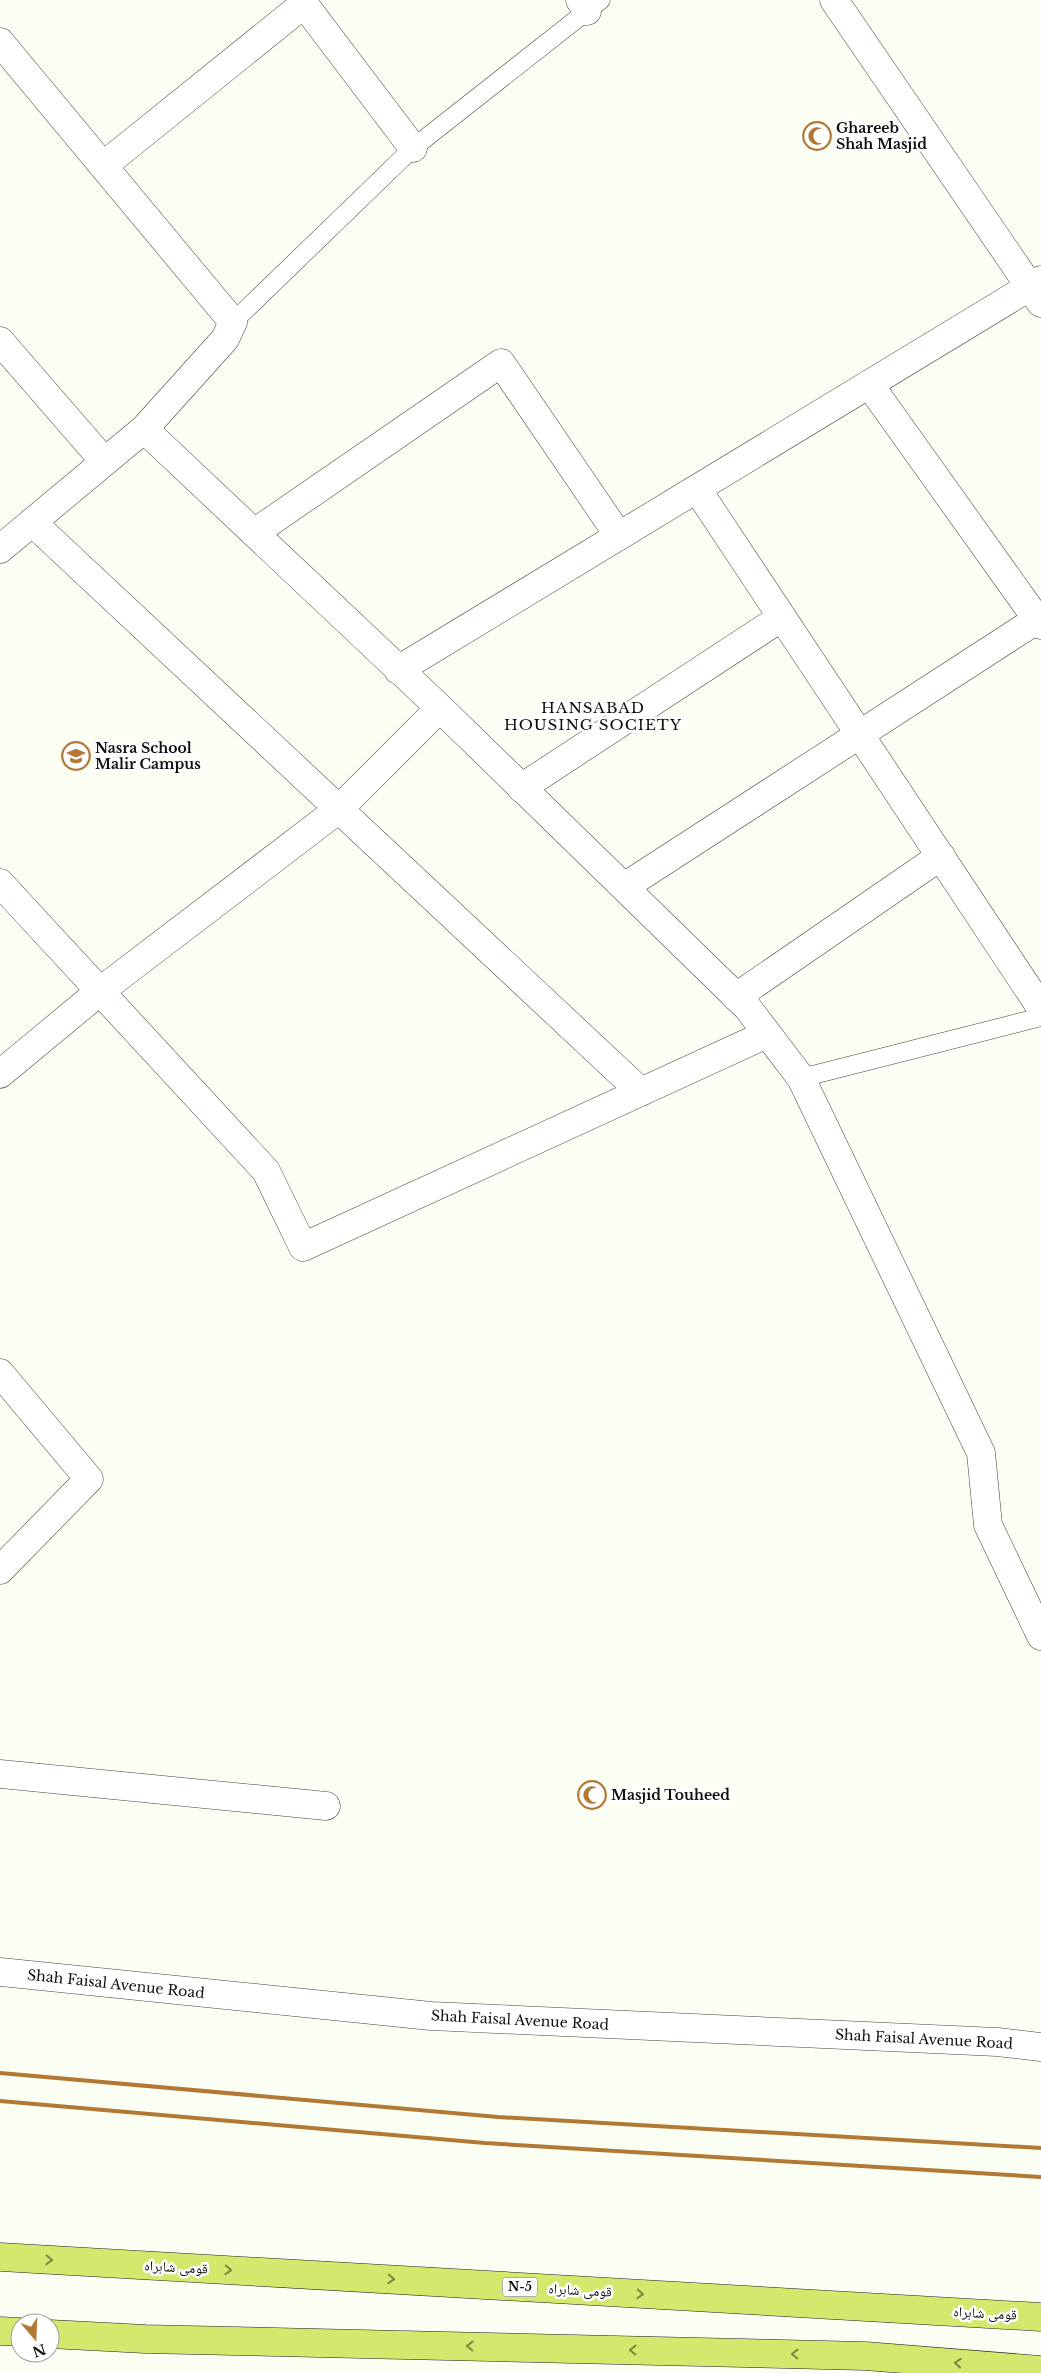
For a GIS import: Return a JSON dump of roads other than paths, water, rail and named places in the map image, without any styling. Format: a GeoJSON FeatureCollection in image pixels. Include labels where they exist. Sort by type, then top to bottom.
{"type":"FeatureCollection","features":[{"type":"Feature","properties":{"kind":"highway","name":"قومی شاہراہ"},"geometry":{"type":"LineString","coordinates":[[0,2257],[1041,2317]]}},
{"type":"Feature","properties":{"kind":"highway"},"geometry":{"type":"LineString","coordinates":[[60,2334],[865,2356],[1041,2370]]}},
{"type":"Feature","properties":{"kind":"highway"},"geometry":{"type":"LineString","coordinates":[[865,2356],[922,2373]]}},
{"type":"Feature","properties":{"kind":"street"},"geometry":{"type":"LineString","coordinates":[[398,670],[869,384],[1037,290],[834,0]]}},
{"type":"Feature","properties":{"kind":"street"},"geometry":{"type":"LineString","coordinates":[[103,166],[303,2],[413,148]]}},
{"type":"Feature","properties":{"kind":"street"},"geometry":{"type":"LineString","coordinates":[[0,42],[233,322],[225,339],[144,429],[0,549]]}},
{"type":"Feature","properties":{"kind":"street"},"geometry":{"type":"LineString","coordinates":[[0,341],[104,462]]}},
{"type":"Feature","properties":{"kind":"street"},"geometry":{"type":"LineString","coordinates":[[254,533],[501,363],[619,536]]}},
{"type":"Feature","properties":{"kind":"street"},"geometry":{"type":"LineString","coordinates":[[624,887],[1040,620],[869,384]]}},
{"type":"Feature","properties":{"kind":"street"},"geometry":{"type":"LineString","coordinates":[[144,429],[440,708],[736,996],[801,1078],[981,1453],[988,1525],[1041,1636]]}},
{"type":"Feature","properties":{"kind":"street"},"geometry":{"type":"LineString","coordinates":[[697,489],[1041,1008]]}},
{"type":"Feature","properties":{"kind":"street"},"geometry":{"type":"LineString","coordinates":[[32,522],[641,1092]]}},
{"type":"Feature","properties":{"kind":"street"},"geometry":{"type":"LineString","coordinates":[[521,788],[782,617]]}},
{"type":"Feature","properties":{"kind":"street"},"geometry":{"type":"LineString","coordinates":[[0,1074],[99,992],[339,809],[440,708]]}},
{"type":"Feature","properties":{"kind":"street"},"geometry":{"type":"LineString","coordinates":[[736,996],[941,856]]}},
{"type":"Feature","properties":{"kind":"street"},"geometry":{"type":"LineString","coordinates":[[0,883],[266,1171],[303,1247],[768,1034]]}},
{"type":"Feature","properties":{"kind":"street"},"geometry":{"type":"LineString","coordinates":[[0,1373],[89,1480],[0,1570]]}},
{"type":"Feature","properties":{"kind":"street"},"geometry":{"type":"LineString","coordinates":[[0,1774],[326,1806]]}},
{"type":"Feature","properties":{"kind":"street","name":"Shah Faisal Avenue Road"},"geometry":{"type":"LineString","coordinates":[[0,1972],[432,2016],[997,2042],[1041,2047]]}},
{"type":"Feature","properties":{"kind":"lane"},"geometry":{"type":"LineString","coordinates":[[233,322],[413,148],[590,4]]}},
{"type":"Feature","properties":{"kind":"lane"},"geometry":{"type":"LineString","coordinates":[[801,1078],[1041,1017]]}},
{"type":"Feature","properties":{"kind":"railway"},"geometry":{"type":"LineString","coordinates":[[0,2073],[498,2117],[1041,2148]]}},
{"type":"Feature","properties":{"kind":"railway"},"geometry":{"type":"LineString","coordinates":[[0,2101],[485,2143],[1041,2177]]}},
{"type":"Feature","properties":{"kind":"place","name":"Ghareeb Shah Masjid"},"geometry":{"type":"Point","coordinates":[817,136]}},
{"type":"Feature","properties":{"kind":"place","name":"Nasra School Malir Campus"},"geometry":{"type":"Point","coordinates":[76,756]}},
{"type":"Feature","properties":{"kind":"place","name":"Masjid Touheed"},"geometry":{"type":"Point","coordinates":[592,1795]}},
{"type":"Feature","properties":{"kind":"district","name":"HANSABAD HOUSING SOCIETY"},"geometry":{"type":"Point","coordinates":[593,716]}}]}
